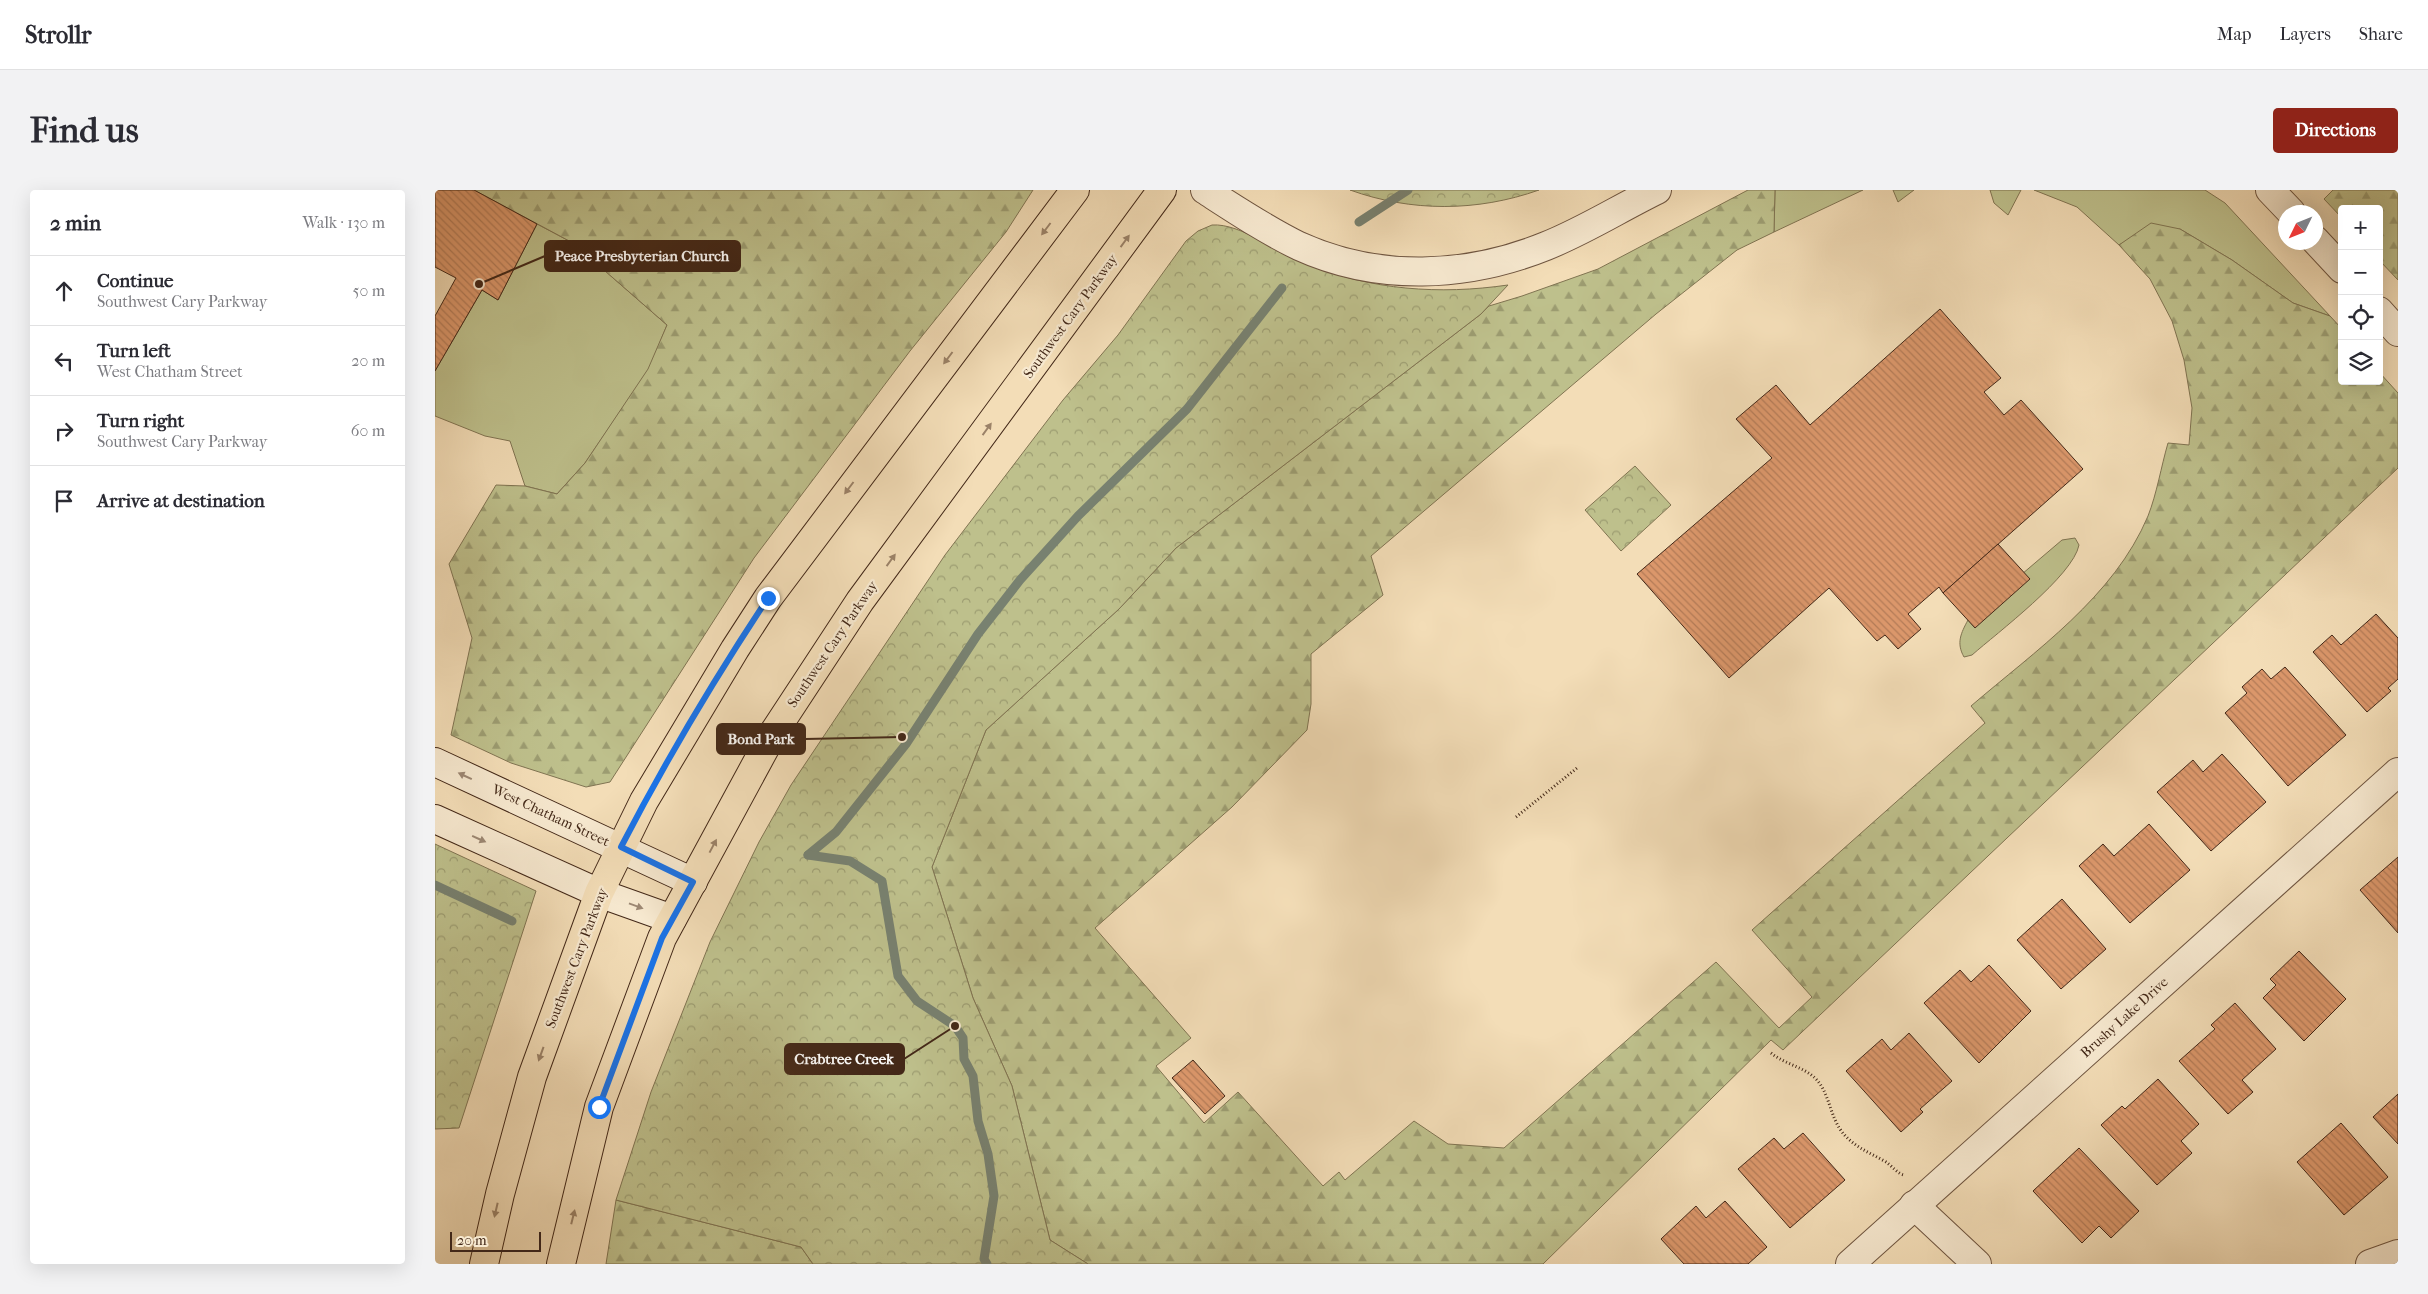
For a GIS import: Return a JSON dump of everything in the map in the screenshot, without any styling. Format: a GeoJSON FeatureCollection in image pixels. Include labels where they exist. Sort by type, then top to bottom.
{"type":"FeatureCollection","features":[{"type":"Feature","properties":{"kind":"main road","name":"Southwest Cary Parkway"},"geometry":{"type":"LineString","coordinates":[[484,1264],[500,1194],[532,1076],[599,893],[644,802],[735,648],[768,598],[1075,190]]}},
{"type":"Feature","properties":{"kind":"main road","name":"Southwest Cary Parkway"},"geometry":{"type":"LineString","coordinates":[[561,1264],[599,1107],[659,946],[772,735],[860,601],[1162,190]]}},
{"type":"Feature","properties":{"kind":"street"},"geometry":{"type":"LineString","coordinates":[[1205,190],[1273,233],[1329,258],[1401,271],[1432,272],[1474,268],[1547,246],[1657,190]]}},
{"type":"Feature","properties":{"kind":"street"},"geometry":{"type":"LineString","coordinates":[[2270,190],[2284,205]]}},
{"type":"Feature","properties":{"kind":"street"},"geometry":{"type":"LineString","coordinates":[[2323,249],[2338,265]]}},
{"type":"Feature","properties":{"kind":"street"},"geometry":{"type":"LineString","coordinates":[[2383,315],[2398,332]]}},
{"type":"Feature","properties":{"kind":"street","name":"West Chatham Street"},"geometry":{"type":"LineString","coordinates":[[435,762],[693,882]]}},
{"type":"Feature","properties":{"kind":"street","name":"Brushy Lake Drive"},"geometry":{"type":"LineString","coordinates":[[1850,1264],[2398,772]]}},
{"type":"Feature","properties":{"kind":"street"},"geometry":{"type":"LineString","coordinates":[[435,819],[599,893],[673,919]]}},
{"type":"Feature","properties":{"kind":"street"},"geometry":{"type":"LineString","coordinates":[[1914,1205],[1977,1264]]}},
{"type":"Feature","properties":{"kind":"street"},"geometry":{"type":"LineString","coordinates":[[2370,1264],[2398,1254]]}},
{"type":"Feature","properties":{"kind":"path"},"geometry":{"type":"LineString","coordinates":[[1516,817],[1577,768]]}},
{"type":"Feature","properties":{"kind":"path"},"geometry":{"type":"LineString","coordinates":[[1771,1053],[1783,1062],[1802,1069],[1816,1079],[1825,1092],[1839,1128],[1855,1146],[1887,1163],[1903,1176],[1907,1171]]}},
{"type":"Feature","properties":{"kind":"green space"},"geometry":{"type":"Polygon","coordinates":[[[474,190],[1033,190],[1006,232],[910,351],[754,558],[610,782],[586,787],[511,763],[451,735],[472,638],[449,564],[496,485],[525,486],[557,494],[585,463],[648,369],[667,325],[573,243],[474,190]]]}},
{"type":"Feature","properties":{"kind":"green space"},"geometry":{"type":"Polygon","coordinates":[[[1350,190],[1539,190],[1492,202],[1444,206],[1397,202],[1350,190]]]}},
{"type":"Feature","properties":{"kind":"green space"},"geometry":{"type":"Polygon","coordinates":[[[1748,190],[1775,190],[1774,232],[1737,250],[1656,314],[1371,556],[1383,595],[1311,654],[1311,704],[1307,730],[1232,807],[1095,928],[1191,1038],[1156,1066],[1204,1123],[1238,1092],[1323,1186],[1339,1172],[1345,1180],[1414,1121],[1448,1144],[1504,1148],[1716,962],[1779,1028],[1812,997],[1752,930],[1985,723],[1971,706],[2071,621],[2115,572],[2133,545],[2148,516],[2168,443],[2189,445],[2192,408],[2184,360],[2172,321],[2150,279],[2119,245],[2151,223],[2180,229],[2232,260],[2293,303],[2330,316],[2338,325],[2338,385],[2383,385],[2383,376],[2398,393],[2398,468],[1783,1050],[1771,1040],[1543,1264],[1088,1264],[1050,1240],[1012,1086],[973,998],[932,867],[986,730],[1119,609],[1176,548],[1489,306],[1598,269],[1748,190]]]}},
{"type":"Feature","properties":{"kind":"green space"},"geometry":{"type":"Polygon","coordinates":[[[1775,190],[1863,190],[1774,232],[1775,190]]]}},
{"type":"Feature","properties":{"kind":"green space"},"geometry":{"type":"Polygon","coordinates":[[[1893,190],[1914,190],[1898,202],[1893,190]]]}},
{"type":"Feature","properties":{"kind":"green space"},"geometry":{"type":"Polygon","coordinates":[[[1990,190],[2021,190],[2008,215],[1994,203],[1990,190]]]}},
{"type":"Feature","properties":{"kind":"green space"},"geometry":{"type":"Polygon","coordinates":[[[2034,190],[2205,190],[2225,203],[2330,316],[2293,303],[2232,260],[2180,229],[2133,237],[2119,245],[2077,207],[2034,190]]]}},
{"type":"Feature","properties":{"kind":"green space"},"geometry":{"type":"Polygon","coordinates":[[[2333,190],[2398,190],[2398,280],[2383,264],[2383,205],[2338,205],[2338,214],[2324,199],[2333,190]]]}},
{"type":"Feature","properties":{"kind":"green space"},"geometry":{"type":"Polygon","coordinates":[[[537,224],[573,243],[667,325],[649,369],[585,463],[557,494],[525,486],[510,441],[485,436],[435,416],[435,371],[482,290],[498,300],[537,224]]]}},
{"type":"Feature","properties":{"kind":"green space"},"geometry":{"type":"Polygon","coordinates":[[[1212,225],[1235,229],[1306,264],[1356,280],[1381,285],[1431,290],[1457,290],[1508,285],[1481,314],[1176,548],[1119,609],[986,730],[932,867],[973,998],[1012,1086],[1050,1240],[1088,1264],[813,1264],[801,1247],[616,1200],[651,1092],[710,942],[759,842],[791,785],[945,555],[1063,400],[1118,335],[1186,241],[1198,231],[1212,225]]]}},
{"type":"Feature","properties":{"kind":"green space"},"geometry":{"type":"Polygon","coordinates":[[[1635,466],[1671,505],[1621,551],[1585,510],[1635,466]]]}},
{"type":"Feature","properties":{"kind":"green space"},"geometry":{"type":"Polygon","coordinates":[[[2075,538],[2079,545],[2074,558],[2049,588],[1972,655],[1964,657],[1960,647],[1960,638],[1968,620],[2062,540],[2075,538]]]}},
{"type":"Feature","properties":{"kind":"green space"},"geometry":{"type":"Polygon","coordinates":[[[435,844],[536,891],[459,1128],[435,1129],[435,844]]]}},
{"type":"Feature","properties":{"kind":"green space"},"geometry":{"type":"Polygon","coordinates":[[[616,1200],[801,1247],[813,1264],[606,1264],[616,1200]]]}},
{"type":"Feature","properties":{"kind":"building"},"geometry":{"type":"Polygon","coordinates":[[[435,190],[474,190],[537,224],[498,300],[482,290],[435,371],[435,316],[456,278],[435,267],[435,190]]]}},
{"type":"Feature","properties":{"kind":"building"},"geometry":{"type":"Polygon","coordinates":[[[1940,309],[2001,378],[1984,392],[2004,415],[2021,400],[2083,469],[1943,593],[1939,587],[1908,614],[1921,629],[1898,649],[1885,635],[1877,641],[1829,588],[1729,678],[1637,574],[1772,458],[1736,419],[1776,385],[1810,425],[1940,309]]]}},
{"type":"Feature","properties":{"kind":"building"},"geometry":{"type":"Polygon","coordinates":[[[1998,544],[2030,579],[1975,628],[1943,593],[1998,544]]]}},
{"type":"Feature","properties":{"kind":"building"},"geometry":{"type":"Polygon","coordinates":[[[2376,614],[2398,638],[2398,679],[2388,688],[2391,691],[2367,712],[2313,652],[2332,635],[2341,645],[2376,614]]]}},
{"type":"Feature","properties":{"kind":"building"},"geometry":{"type":"Polygon","coordinates":[[[2285,667],[2346,735],[2288,786],[2225,713],[2247,693],[2242,687],[2262,669],[2271,679],[2285,667]]]}},
{"type":"Feature","properties":{"kind":"building"},"geometry":{"type":"Polygon","coordinates":[[[2222,754],[2266,802],[2211,851],[2157,792],[2193,760],[2203,772],[2222,754]]]}},
{"type":"Feature","properties":{"kind":"building"},"geometry":{"type":"Polygon","coordinates":[[[2149,824],[2190,870],[2130,923],[2079,866],[2103,844],[2114,856],[2149,824]]]}},
{"type":"Feature","properties":{"kind":"building"},"geometry":{"type":"Polygon","coordinates":[[[2398,857],[2398,933],[2360,890],[2398,857]]]}},
{"type":"Feature","properties":{"kind":"building"},"geometry":{"type":"Polygon","coordinates":[[[2062,899],[2106,949],[2061,989],[2017,940],[2062,899]]]}},
{"type":"Feature","properties":{"kind":"building"},"geometry":{"type":"Polygon","coordinates":[[[2299,951],[2346,999],[2304,1041],[2263,998],[2276,985],[2270,979],[2299,951]]]}},
{"type":"Feature","properties":{"kind":"building"},"geometry":{"type":"Polygon","coordinates":[[[1989,965],[2031,1011],[1979,1063],[1924,1003],[1960,970],[1971,982],[1989,965]]]}},
{"type":"Feature","properties":{"kind":"building"},"geometry":{"type":"Polygon","coordinates":[[[2235,1003],[2276,1049],[2242,1080],[2253,1092],[2228,1114],[2179,1061],[2215,1029],[2211,1025],[2235,1003]]]}},
{"type":"Feature","properties":{"kind":"building"},"geometry":{"type":"Polygon","coordinates":[[[1909,1033],[1952,1081],[1920,1109],[1923,1112],[1901,1132],[1846,1071],[1882,1039],[1891,1050],[1909,1033]]]}},
{"type":"Feature","properties":{"kind":"building"},"geometry":{"type":"Polygon","coordinates":[[[1193,1060],[1225,1096],[1205,1114],[1172,1078],[1193,1060]]]}},
{"type":"Feature","properties":{"kind":"building"},"geometry":{"type":"Polygon","coordinates":[[[2158,1079],[2199,1124],[2181,1141],[2192,1153],[2157,1185],[2101,1125],[2122,1106],[2125,1109],[2158,1079]]]}},
{"type":"Feature","properties":{"kind":"building"},"geometry":{"type":"Polygon","coordinates":[[[2398,1094],[2398,1144],[2373,1117],[2398,1094]]]}},
{"type":"Feature","properties":{"kind":"building"},"geometry":{"type":"Polygon","coordinates":[[[2341,1123],[2388,1177],[2344,1215],[2297,1162],[2341,1123]]]}},
{"type":"Feature","properties":{"kind":"building"},"geometry":{"type":"Polygon","coordinates":[[[1803,1133],[1845,1180],[1790,1228],[1738,1169],[1774,1138],[1784,1149],[1803,1133]]]}},
{"type":"Feature","properties":{"kind":"building"},"geometry":{"type":"Polygon","coordinates":[[[2079,1148],[2139,1211],[2111,1238],[2099,1226],[2082,1243],[2033,1191],[2079,1148]]]}},
{"type":"Feature","properties":{"kind":"building"},"geometry":{"type":"Polygon","coordinates":[[[1725,1201],[1767,1247],[1748,1264],[1684,1264],[1661,1239],[1696,1206],[1706,1218],[1725,1201]]]}},
{"type":"Feature","properties":{"kind":"waterway"},"geometry":{"type":"LineString","coordinates":[[1359,222],[1408,190]]}},
{"type":"Feature","properties":{"kind":"waterway"},"geometry":{"type":"LineString","coordinates":[[808,855],[836,832],[906,744],[978,634],[1020,580],[1078,516],[1187,409],[1282,288]]}},
{"type":"Feature","properties":{"kind":"waterway"},"geometry":{"type":"LineString","coordinates":[[808,855],[850,861],[882,881],[898,976],[917,1001],[955,1026],[963,1038],[964,1059],[973,1076],[978,1121],[988,1154],[994,1196],[984,1259],[987,1264]]}},
{"type":"Feature","properties":{"kind":"waterway"},"geometry":{"type":"LineString","coordinates":[[435,885],[512,921]]}},
{"type":"Feature","properties":{"kind":"place","name":"Peace Presbyterian Church"},"geometry":{"type":"Point","coordinates":[479,284]}},
{"type":"Feature","properties":{"kind":"place","name":"Bond Park"},"geometry":{"type":"Point","coordinates":[902,737]}},
{"type":"Feature","properties":{"kind":"place","name":"Crabtree Creek"},"geometry":{"type":"Point","coordinates":[955,1026]}},
{"type":"Feature","properties":{"kind":"route"},"geometry":{"type":"LineString","coordinates":[[599,1107],[662,938],[693,882],[621,847],[644,802],[735,648],[768,598]]}}]}
